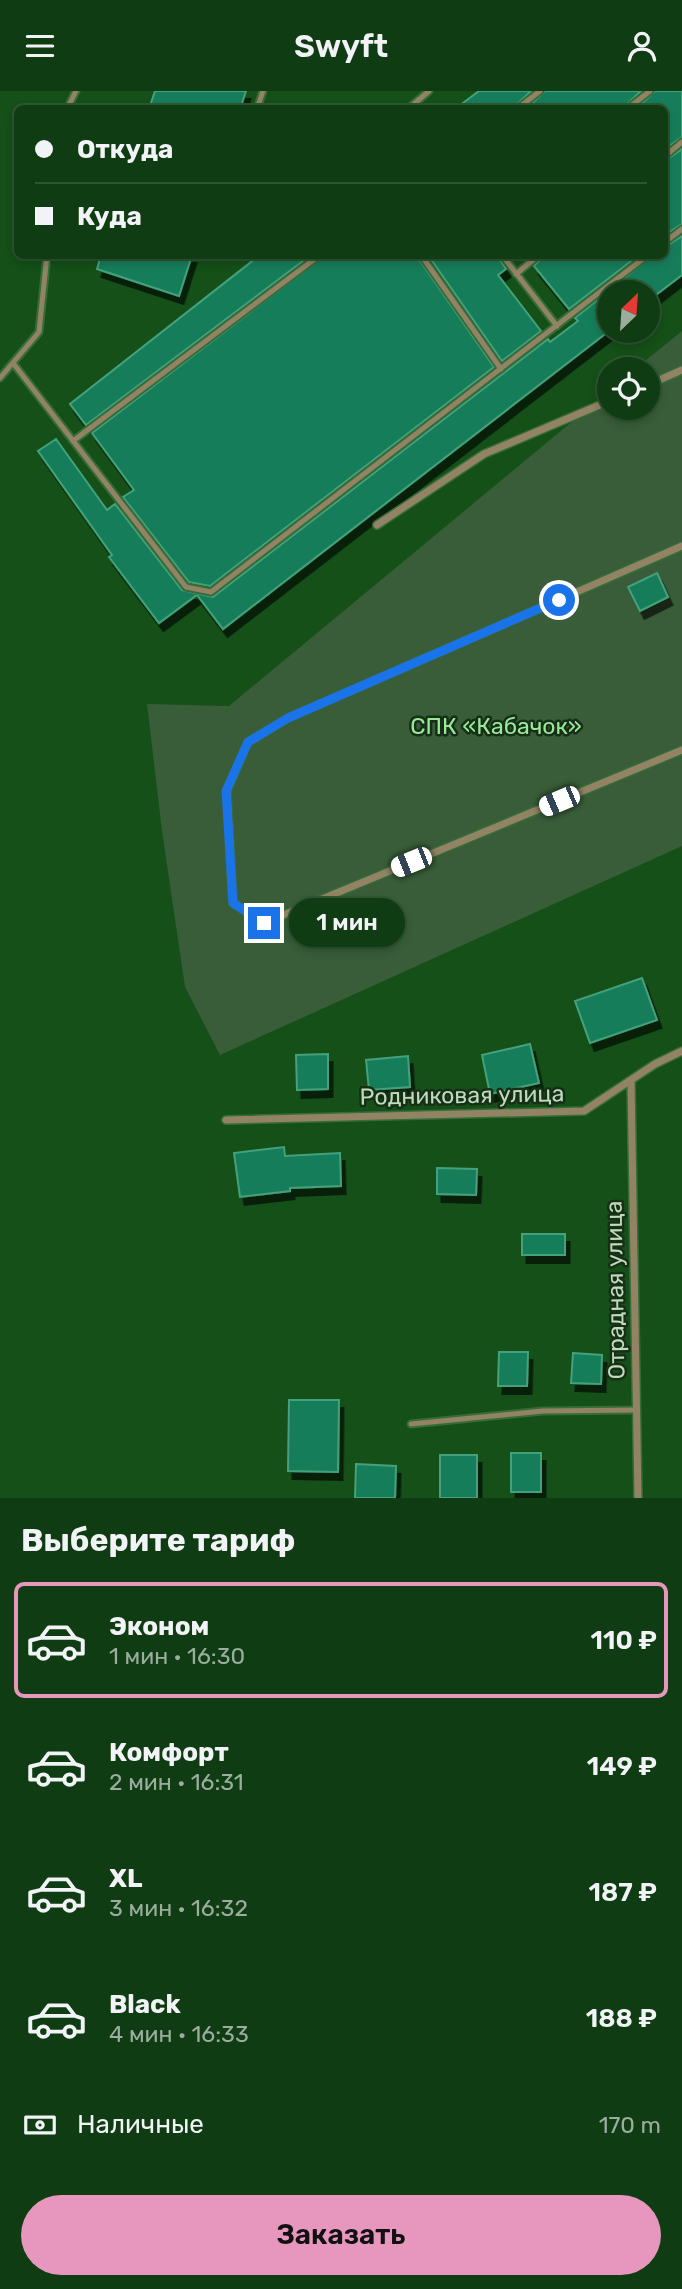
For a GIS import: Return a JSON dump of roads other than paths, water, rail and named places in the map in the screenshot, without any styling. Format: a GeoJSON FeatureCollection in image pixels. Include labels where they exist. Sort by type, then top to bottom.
{"type":"FeatureCollection","features":[{"type":"Feature","properties":{"kind":"street"},"geometry":{"type":"LineString","coordinates":[[660,380],[682,370]]}},
{"type":"Feature","properties":{"kind":"street"},"geometry":{"type":"LineString","coordinates":[[377,525],[484,454],[597,406]]}},
{"type":"Feature","properties":{"kind":"street"},"geometry":{"type":"LineString","coordinates":[[682,546],[288,718],[248,742],[226,791],[233,903],[264,923],[682,750]]}},
{"type":"Feature","properties":{"kind":"street","name":"Родниковая улица"},"geometry":{"type":"LineString","coordinates":[[226,1120],[584,1111],[654,1064],[682,1051]]}},
{"type":"Feature","properties":{"kind":"street","name":"Отрадная улица"},"geometry":{"type":"LineString","coordinates":[[631,1081],[638,1498]]}},
{"type":"Feature","properties":{"kind":"lane"},"geometry":{"type":"LineString","coordinates":[[413,105],[429,91]]}},
{"type":"Feature","properties":{"kind":"lane"},"geometry":{"type":"LineString","coordinates":[[522,105],[540,91]]}},
{"type":"Feature","properties":{"kind":"lane"},"geometry":{"type":"LineString","coordinates":[[632,105],[650,91]]}},
{"type":"Feature","properties":{"kind":"lane"},"geometry":{"type":"LineString","coordinates":[[668,154],[682,142]]}},
{"type":"Feature","properties":{"kind":"lane"},"geometry":{"type":"LineString","coordinates":[[668,240],[682,229]]}},
{"type":"Feature","properties":{"kind":"lane"},"geometry":{"type":"LineString","coordinates":[[0,379],[39,332],[47,259]]}},
{"type":"Feature","properties":{"kind":"lane"},"geometry":{"type":"LineString","coordinates":[[73,441],[315,259]]}},
{"type":"Feature","properties":{"kind":"lane"},"geometry":{"type":"LineString","coordinates":[[424,259],[501,369]]}},
{"type":"Feature","properties":{"kind":"lane"},"geometry":{"type":"LineString","coordinates":[[505,259],[557,326]]}},
{"type":"Feature","properties":{"kind":"lane"},"geometry":{"type":"LineString","coordinates":[[516,274],[534,259]]}},
{"type":"Feature","properties":{"kind":"lane"},"geometry":{"type":"LineString","coordinates":[[13,363],[186,587],[211,592],[643,259]]}},
{"type":"Feature","properties":{"kind":"lane"},"geometry":{"type":"LineString","coordinates":[[411,1424],[543,1411],[636,1410]]}},
{"type":"Feature","properties":{"kind":"park label","name":"СПК «Кабачок»"},"geometry":{"type":"Point","coordinates":[496,726]}}]}
